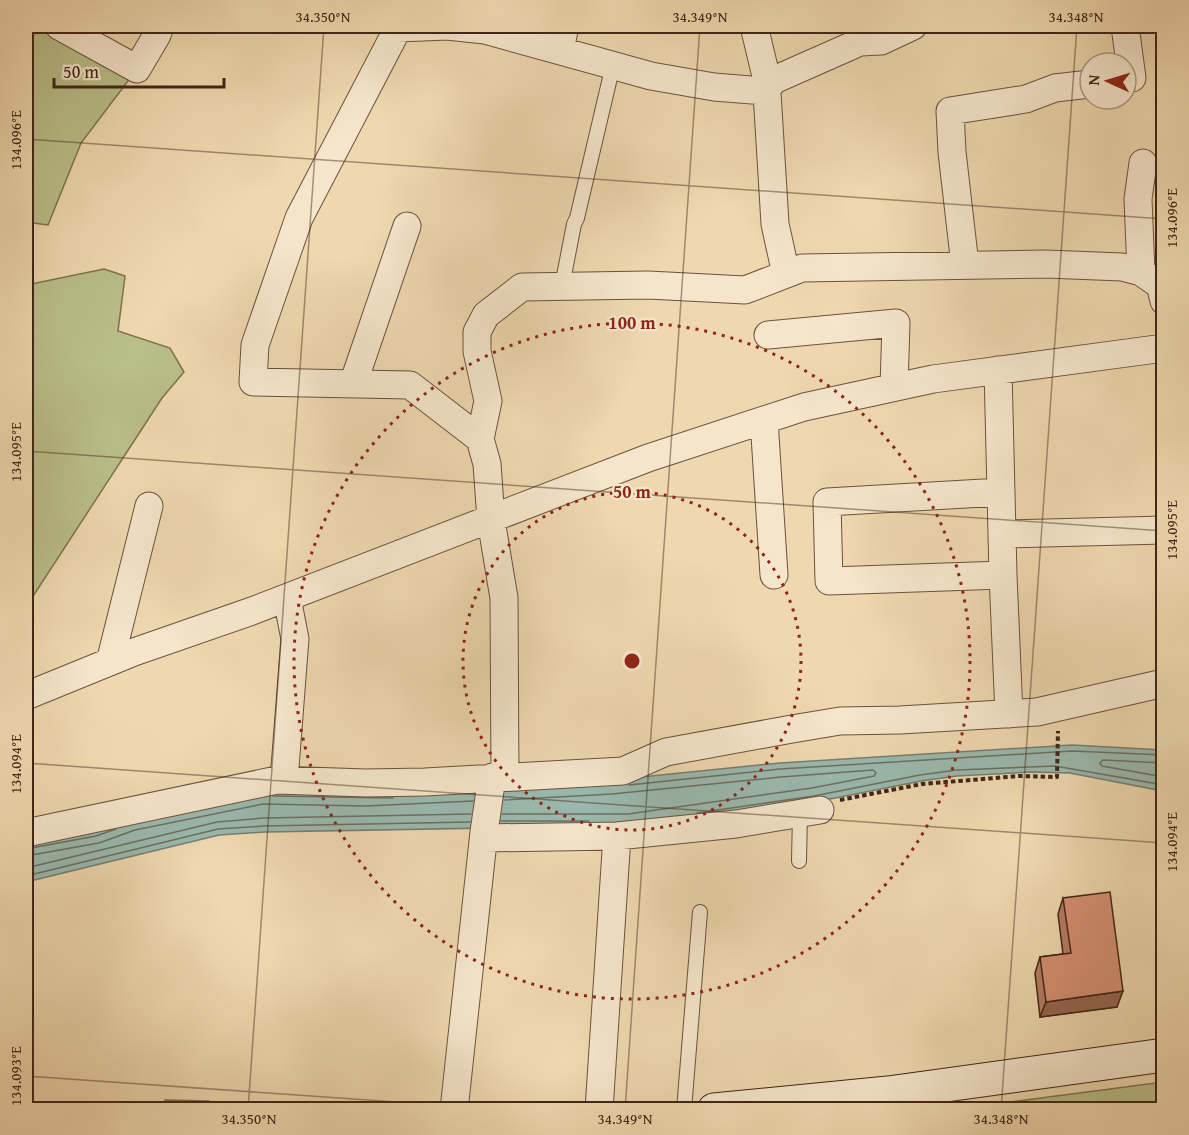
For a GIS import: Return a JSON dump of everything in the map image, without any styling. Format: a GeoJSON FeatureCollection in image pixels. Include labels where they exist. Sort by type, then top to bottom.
{"type":"FeatureCollection","features":[{"type":"Feature","properties":{"kind":"main road"},"geometry":{"type":"LineString","coordinates":[[714,1110],[888,1093],[1164,1055]]}},
{"type":"Feature","properties":{"kind":"street"},"geometry":{"type":"LineString","coordinates":[[58,26],[137,69],[160,26]]}},
{"type":"Feature","properties":{"kind":"street"},"geometry":{"type":"LineString","coordinates":[[480,439],[410,385],[253,382],[255,345],[299,218],[399,27],[447,26],[562,38],[612,65],[651,76],[714,87],[765,91]]}},
{"type":"Feature","properties":{"kind":"street"},"geometry":{"type":"LineString","coordinates":[[754,26],[766,76],[765,91],[774,224],[786,274]]}},
{"type":"Feature","properties":{"kind":"street"},"geometry":{"type":"LineString","coordinates":[[765,91],[774,80],[860,42],[881,41],[913,26]]}},
{"type":"Feature","properties":{"kind":"street"},"geometry":{"type":"LineString","coordinates":[[1125,26],[1128,51]]}},
{"type":"Feature","properties":{"kind":"street"},"geometry":{"type":"LineString","coordinates":[[965,265],[952,152],[950,111],[1026,99],[1055,88],[1078,85]]}},
{"type":"Feature","properties":{"kind":"street"},"geometry":{"type":"LineString","coordinates":[[1141,272],[1138,199],[1143,163]]}},
{"type":"Feature","properties":{"kind":"street"},"geometry":{"type":"LineString","coordinates":[[353,384],[407,226]]}},
{"type":"Feature","properties":{"kind":"street"},"geometry":{"type":"LineString","coordinates":[[454,1110],[484,835],[496,779],[504,598],[491,520],[487,464],[480,439],[488,402],[477,351],[477,332],[486,315],[522,287],[648,285],[745,290],[802,268],[1046,264],[1122,267],[1141,272],[1160,285],[1164,301]]}},
{"type":"Feature","properties":{"kind":"street"},"geometry":{"type":"LineString","coordinates":[[768,335],[896,323],[894,387]]}},
{"type":"Feature","properties":{"kind":"street"},"geometry":{"type":"LineString","coordinates":[[26,696],[648,458],[804,407],[933,379],[1164,348]]}},
{"type":"Feature","properties":{"kind":"street"},"geometry":{"type":"LineString","coordinates":[[998,370],[1009,714]]}},
{"type":"Feature","properties":{"kind":"street"},"geometry":{"type":"LineString","coordinates":[[764,420],[774,575]]}},
{"type":"Feature","properties":{"kind":"street"},"geometry":{"type":"LineString","coordinates":[[1001,492],[827,502],[829,581],[1003,575]]}},
{"type":"Feature","properties":{"kind":"street"},"geometry":{"type":"LineString","coordinates":[[110,662],[149,506]]}},
{"type":"Feature","properties":{"kind":"street"},"geometry":{"type":"LineString","coordinates":[[1002,534],[1164,530]]}},
{"type":"Feature","properties":{"kind":"street"},"geometry":{"type":"LineString","coordinates":[[284,780],[295,639],[287,597]]}},
{"type":"Feature","properties":{"kind":"street"},"geometry":{"type":"LineString","coordinates":[[26,833],[84,819],[284,780],[366,783],[425,782],[623,771],[666,752],[840,721],[1037,712],[1164,683]]}},
{"type":"Feature","properties":{"kind":"street"},"geometry":{"type":"LineString","coordinates":[[484,835],[617,836],[736,824],[810,812]]}},
{"type":"Feature","properties":{"kind":"street"},"geometry":{"type":"LineString","coordinates":[[599,1110],[617,836]]}},
{"type":"Feature","properties":{"kind":"lane"},"geometry":{"type":"LineString","coordinates":[[562,286],[574,224],[612,65]]}},
{"type":"Feature","properties":{"kind":"lane"},"geometry":{"type":"LineString","coordinates":[[799,861],[810,812]]}},
{"type":"Feature","properties":{"kind":"lane"},"geometry":{"type":"LineString","coordinates":[[684,1110],[700,912]]}},
{"type":"Feature","properties":{"kind":"path"},"geometry":{"type":"LineString","coordinates":[[810,812],[822,803],[922,784],[1018,776],[1057,777],[1058,741]]}},
{"type":"Feature","properties":{"kind":"green space"},"geometry":{"type":"Polygon","coordinates":[[[26,26],[45,26],[131,77],[81,143],[48,225],[26,222],[26,26]]]}},
{"type":"Feature","properties":{"kind":"green space"},"geometry":{"type":"Polygon","coordinates":[[[104,269],[125,276],[118,331],[170,348],[184,372],[162,398],[26,607],[26,285],[104,269]]]}},
{"type":"Feature","properties":{"kind":"green space"},"geometry":{"type":"Polygon","coordinates":[[[1163,1082],[1163,1109],[957,1109],[1163,1082]]]}},
{"type":"Feature","properties":{"kind":"green space"},"geometry":{"type":"Polygon","coordinates":[[[165,1100],[209,1101],[208,1109],[165,1109],[165,1100]]]}},
{"type":"Feature","properties":{"kind":"water"},"geometry":{"type":"Polygon","coordinates":[[[1072,745],[1163,750],[1163,791],[1070,773],[1031,772],[957,776],[921,781],[815,802],[657,825],[265,832],[219,835],[26,882],[26,843],[261,790],[611,780],[780,763],[1072,745]]]}},
{"type":"Feature","properties":{"kind":"building"},"geometry":{"type":"Polygon","coordinates":[[[1110,892],[1123,991],[1046,1002],[1040,957],[1071,953],[1063,898],[1110,892]]]}}]}
